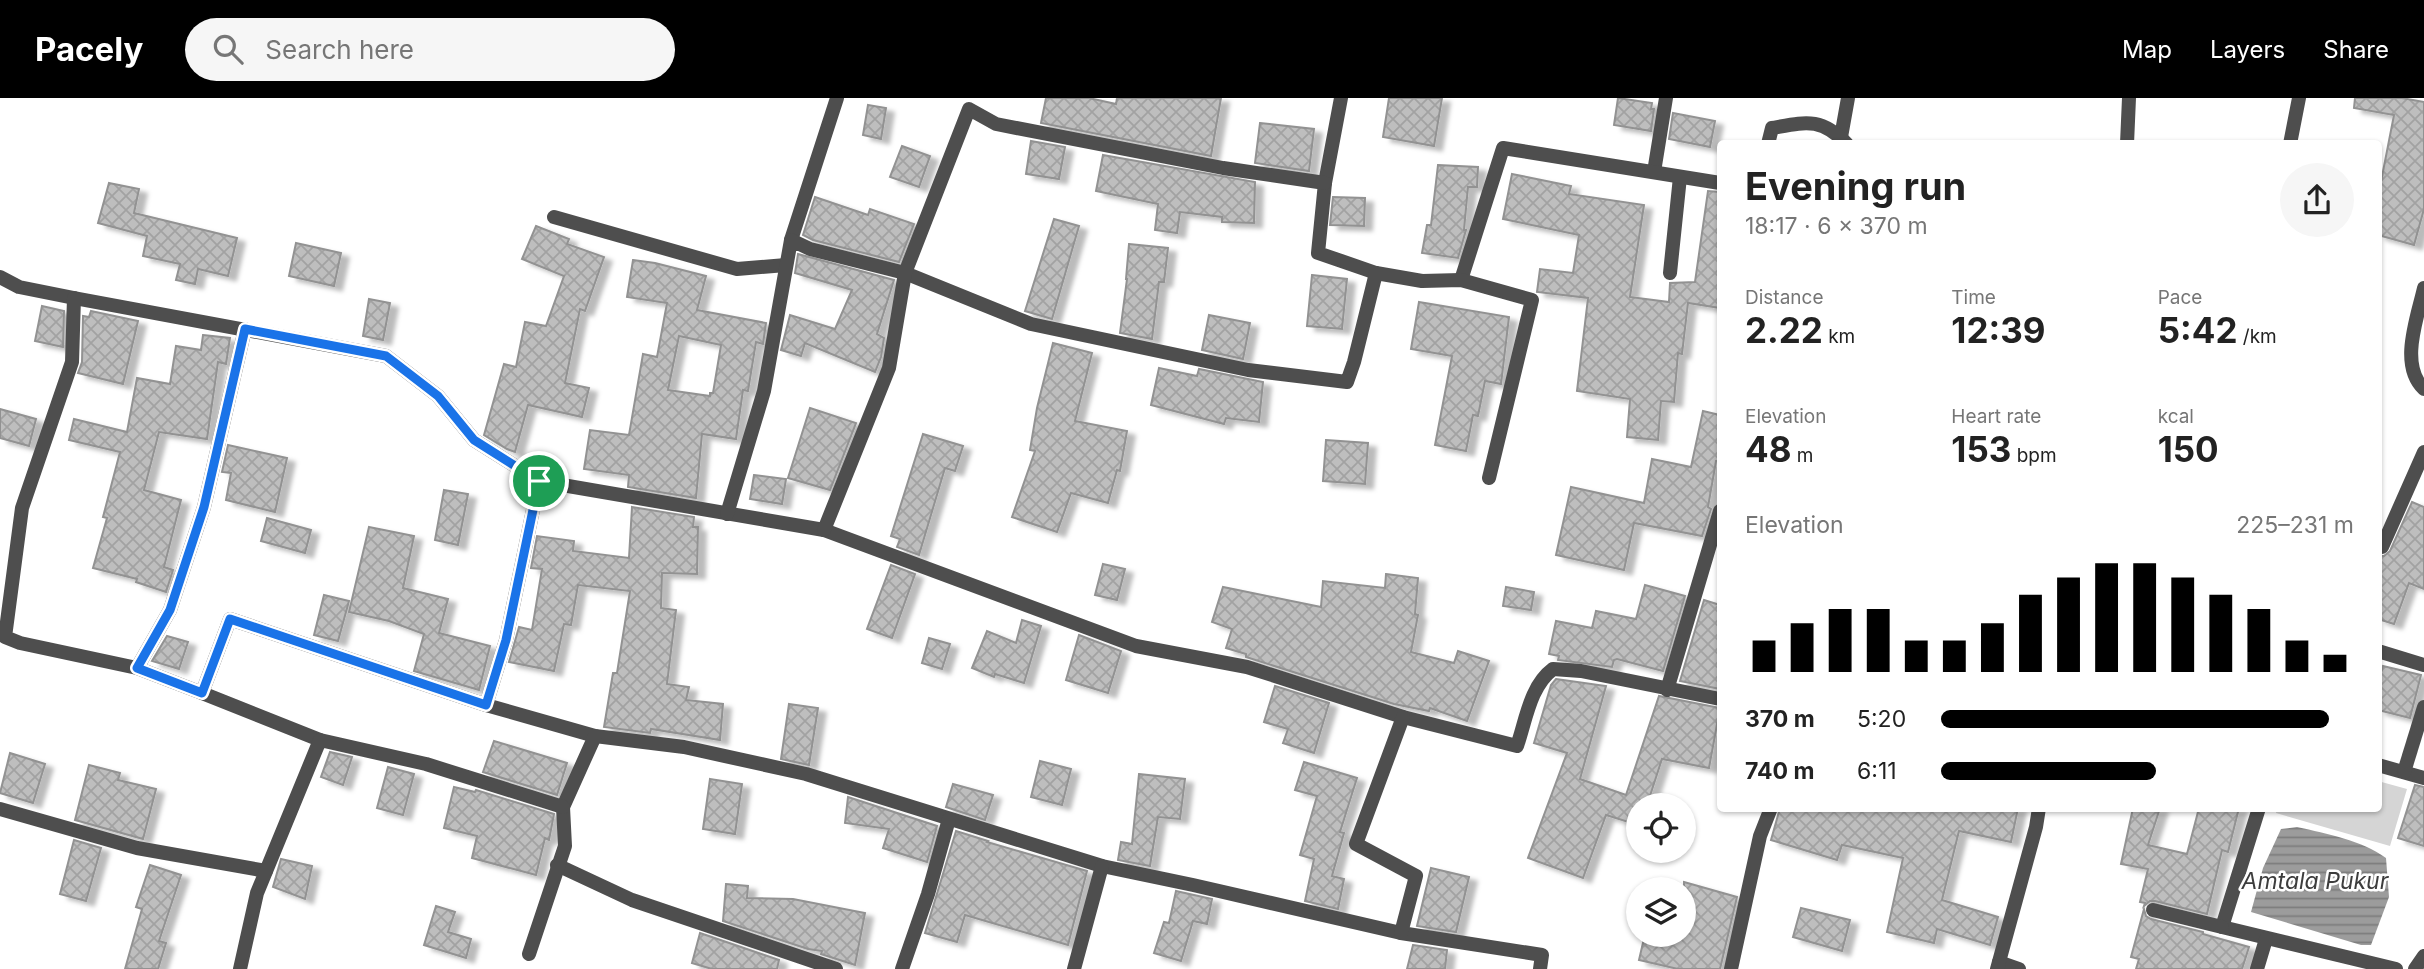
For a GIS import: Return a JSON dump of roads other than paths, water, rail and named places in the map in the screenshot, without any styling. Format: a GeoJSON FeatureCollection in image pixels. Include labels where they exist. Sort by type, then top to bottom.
{"type":"FeatureCollection","features":[{"type":"Feature","properties":{"kind":"street"},"geometry":{"type":"LineString","coordinates":[[727,514],[764,391],[791,240],[837,98]]}},
{"type":"Feature","properties":{"kind":"street"},"geometry":{"type":"LineString","coordinates":[[1341,98],[1325,183],[1318,253],[1376,273],[1422,281],[1461,280],[1532,300],[1489,478]]}},
{"type":"Feature","properties":{"kind":"street"},"geometry":{"type":"LineString","coordinates":[[1654,173],[1666,98]]}},
{"type":"Feature","properties":{"kind":"street"},"geometry":{"type":"LineString","coordinates":[[1844,140],[1848,98]]}},
{"type":"Feature","properties":{"kind":"street"},"geometry":{"type":"LineString","coordinates":[[2127,140],[2129,98]]}},
{"type":"Feature","properties":{"kind":"street"},"geometry":{"type":"LineString","coordinates":[[2291,140],[2299,98]]}},
{"type":"Feature","properties":{"kind":"street"},"geometry":{"type":"LineString","coordinates":[[824,530],[889,368],[905,273],[969,109],[996,124],[1223,168],[1325,183]]}},
{"type":"Feature","properties":{"kind":"street"},"geometry":{"type":"LineString","coordinates":[[1770,140],[1772,128],[1807,121],[1832,130],[1844,140]]}},
{"type":"Feature","properties":{"kind":"street"},"geometry":{"type":"LineString","coordinates":[[1461,280],[1503,148],[1717,183]]}},
{"type":"Feature","properties":{"kind":"street"},"geometry":{"type":"LineString","coordinates":[[1670,273],[1680,177]]}},
{"type":"Feature","properties":{"kind":"street"},"geometry":{"type":"LineString","coordinates":[[554,217],[737,270],[786,265]]}},
{"type":"Feature","properties":{"kind":"street"},"geometry":{"type":"LineString","coordinates":[[791,240],[810,248],[905,273],[1031,324],[1248,370],[1347,382],[1376,273]]}},
{"type":"Feature","properties":{"kind":"street"},"geometry":{"type":"LineString","coordinates":[[0,277],[19,287],[386,356],[438,396],[474,440],[539,481],[824,530],[1136,646],[1247,667],[1403,717],[1517,746],[1537,686],[1553,669],[1581,671],[1717,698]]}},
{"type":"Feature","properties":{"kind":"street"},"geometry":{"type":"LineString","coordinates":[[2424,288],[2411,346],[2415,380],[2424,389]]}},
{"type":"Feature","properties":{"kind":"street"},"geometry":{"type":"LineString","coordinates":[[74,298],[72,362],[22,508],[2,636],[20,643],[137,668],[320,740],[426,764],[564,807]]}},
{"type":"Feature","properties":{"kind":"street"},"geometry":{"type":"LineString","coordinates":[[137,668],[170,610],[204,507],[245,329]]}},
{"type":"Feature","properties":{"kind":"street"},"geometry":{"type":"LineString","coordinates":[[2382,547],[2424,452]]}},
{"type":"Feature","properties":{"kind":"street"},"geometry":{"type":"LineString","coordinates":[[486,705],[506,640],[539,481]]}},
{"type":"Feature","properties":{"kind":"street"},"geometry":{"type":"LineString","coordinates":[[1667,690],[1717,521]]}},
{"type":"Feature","properties":{"kind":"street"},"geometry":{"type":"LineString","coordinates":[[202,693],[230,619],[486,705],[595,736],[684,747],[806,774],[1102,866],[1401,933],[1542,955],[1540,969]]}},
{"type":"Feature","properties":{"kind":"street"},"geometry":{"type":"LineString","coordinates":[[2382,651],[2424,665]]}},
{"type":"Feature","properties":{"kind":"street"},"geometry":{"type":"LineString","coordinates":[[2404,772],[2424,706]]}},
{"type":"Feature","properties":{"kind":"street"},"geometry":{"type":"LineString","coordinates":[[1401,933],[1416,876],[1356,844],[1403,717]]}},
{"type":"Feature","properties":{"kind":"street"},"geometry":{"type":"LineString","coordinates":[[529,954],[565,846],[564,807],[595,736]]}},
{"type":"Feature","properties":{"kind":"street"},"geometry":{"type":"LineString","coordinates":[[240,969],[257,893],[320,740]]}},
{"type":"Feature","properties":{"kind":"street"},"geometry":{"type":"LineString","coordinates":[[2382,766],[2424,778]]}},
{"type":"Feature","properties":{"kind":"street"},"geometry":{"type":"LineString","coordinates":[[0,809],[137,848],[266,870]]}},
{"type":"Feature","properties":{"kind":"street"},"geometry":{"type":"LineString","coordinates":[[1731,969],[1760,835],[1769,812]]}},
{"type":"Feature","properties":{"kind":"street"},"geometry":{"type":"LineString","coordinates":[[2019,969],[1998,965],[2038,812]]}},
{"type":"Feature","properties":{"kind":"street"},"geometry":{"type":"LineString","coordinates":[[2222,927],[2258,812]]}},
{"type":"Feature","properties":{"kind":"street"},"geometry":{"type":"LineString","coordinates":[[902,969],[928,894],[949,819]]}},
{"type":"Feature","properties":{"kind":"street"},"geometry":{"type":"LineString","coordinates":[[557,865],[632,900],[836,969]]}},
{"type":"Feature","properties":{"kind":"street"},"geometry":{"type":"LineString","coordinates":[[1074,969],[1102,866]]}},
{"type":"Feature","properties":{"kind":"street"},"geometry":{"type":"LineString","coordinates":[[2152,909],[2396,969]]}},
{"type":"Feature","properties":{"kind":"street"},"geometry":{"type":"LineString","coordinates":[[2257,969],[2266,939]]}},
{"type":"Feature","properties":{"kind":"street"},"geometry":{"type":"LineString","coordinates":[[2415,969],[2424,956]]}},
{"type":"Feature","properties":{"kind":"water","name":"Amtala Pukur"},"geometry":{"type":"Polygon","coordinates":[[[2297,827],[2355,842],[2386,858],[2389,897],[2371,945],[2361,945],[2251,912],[2263,868],[2281,829],[2297,827]]]}}]}
